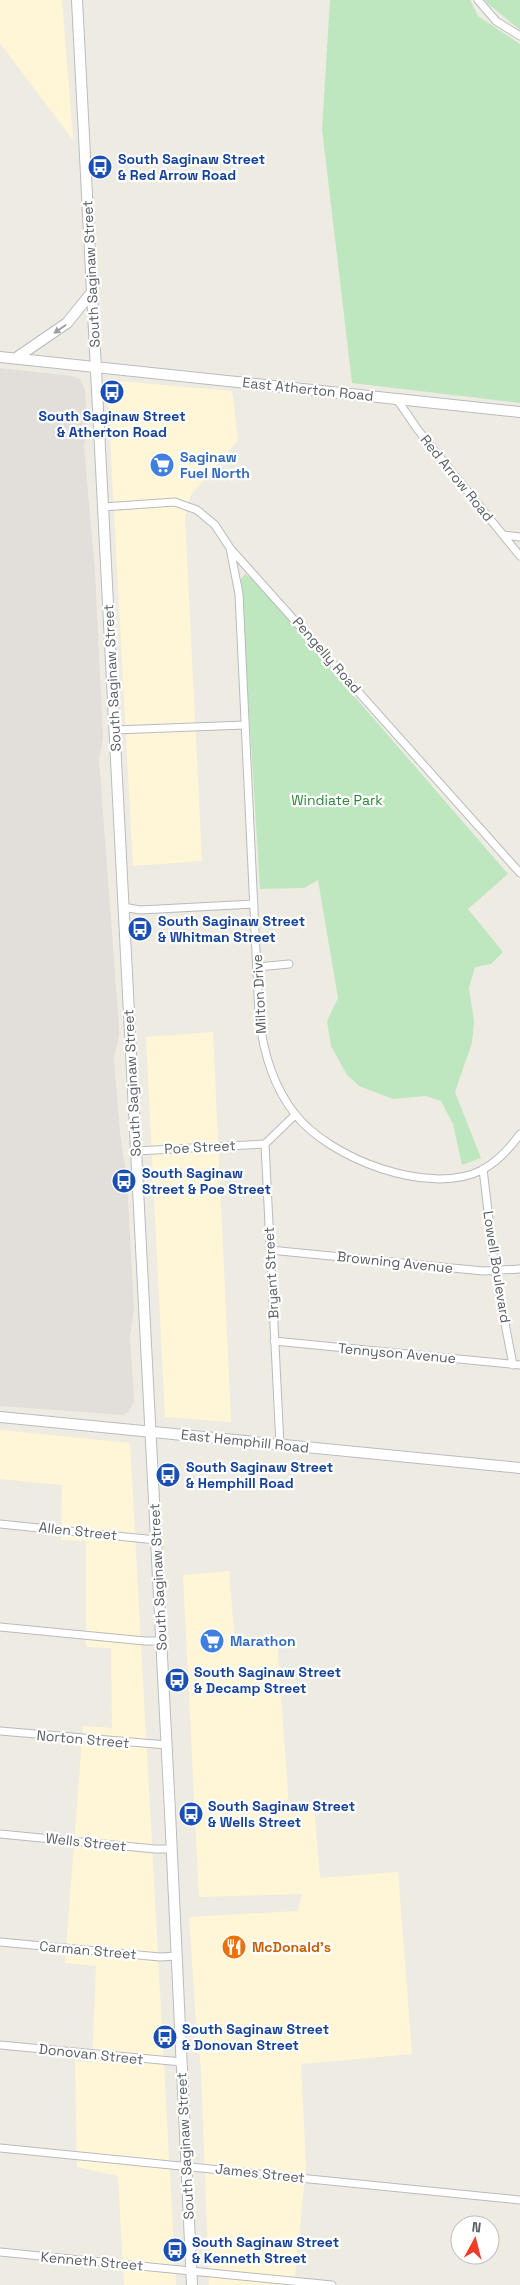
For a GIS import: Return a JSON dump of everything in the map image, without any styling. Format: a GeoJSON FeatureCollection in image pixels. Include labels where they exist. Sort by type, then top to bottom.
{"type":"FeatureCollection","features":[{"type":"Feature","properties":{"kind":"main road","name":"South Saginaw Street"},"geometry":{"type":"LineString","coordinates":[[77,0],[162,1640],[192,2285]]}},
{"type":"Feature","properties":{"kind":"main road"},"geometry":{"type":"LineString","coordinates":[[16,358],[68,323],[92,292]]}},
{"type":"Feature","properties":{"kind":"main road","name":"East Atherton Road"},"geometry":{"type":"LineString","coordinates":[[0,356],[520,412]]}},
{"type":"Feature","properties":{"kind":"main road","name":"East Hemphill Road"},"geometry":{"type":"LineString","coordinates":[[0,1417],[520,1468]]}},
{"type":"Feature","properties":{"kind":"street"},"geometry":{"type":"LineString","coordinates":[[478,0],[496,21],[520,36]]}},
{"type":"Feature","properties":{"kind":"street","name":"Red Arrow Road"},"geometry":{"type":"LineString","coordinates":[[396,398],[418,430],[520,556]]}},
{"type":"Feature","properties":{"kind":"street","name":"Pengelly Road"},"geometry":{"type":"LineString","coordinates":[[103,507],[175,502],[197,510],[215,525],[230,548],[520,873]]}},
{"type":"Feature","properties":{"kind":"street"},"geometry":{"type":"LineString","coordinates":[[503,535],[520,536]]}},
{"type":"Feature","properties":{"kind":"street","name":"Milton Drive"},"geometry":{"type":"LineString","coordinates":[[230,548],[239,594],[263,1045],[278,1088],[295,1114],[319,1136],[369,1166],[414,1176],[435,1178],[460,1176],[483,1169],[507,1150],[520,1134]]}},
{"type":"Feature","properties":{"kind":"street"},"geometry":{"type":"LineString","coordinates":[[115,730],[245,724]]}},
{"type":"Feature","properties":{"kind":"street"},"geometry":{"type":"LineString","coordinates":[[123,907],[140,910],[254,904]]}},
{"type":"Feature","properties":{"kind":"street"},"geometry":{"type":"LineString","coordinates":[[258,967],[289,964]]}},
{"type":"Feature","properties":{"kind":"street"},"geometry":{"type":"LineString","coordinates":[[265,1144],[295,1114]]}},
{"type":"Feature","properties":{"kind":"street","name":"Poe Street"},"geometry":{"type":"LineString","coordinates":[[136,1151],[265,1144]]}},
{"type":"Feature","properties":{"kind":"street","name":"Bryant Street"},"geometry":{"type":"LineString","coordinates":[[265,1144],[280,1445]]}},
{"type":"Feature","properties":{"kind":"street","name":"Lowell Boulevard"},"geometry":{"type":"LineString","coordinates":[[483,1169],[496,1271],[516,1365]]}},
{"type":"Feature","properties":{"kind":"street","name":"Browning Avenue"},"geometry":{"type":"LineString","coordinates":[[270,1250],[496,1271],[520,1269]]}},
{"type":"Feature","properties":{"kind":"street","name":"Tennyson Avenue"},"geometry":{"type":"LineString","coordinates":[[274,1341],[516,1365]]}},
{"type":"Feature","properties":{"kind":"street","name":"Allen Street"},"geometry":{"type":"LineString","coordinates":[[0,1524],[156,1540]]}},
{"type":"Feature","properties":{"kind":"street"},"geometry":{"type":"LineString","coordinates":[[0,1627],[101,1638],[162,1640]]}},
{"type":"Feature","properties":{"kind":"street","name":"Norton Street"},"geometry":{"type":"LineString","coordinates":[[0,1731],[167,1745]]}},
{"type":"Feature","properties":{"kind":"street","name":"Wells Street"},"geometry":{"type":"LineString","coordinates":[[0,1834],[172,1849]]}},
{"type":"Feature","properties":{"kind":"street","name":"Carman Street"},"geometry":{"type":"LineString","coordinates":[[0,1942],[160,1957],[177,1956]]}},
{"type":"Feature","properties":{"kind":"street","name":"Donovan Street"},"geometry":{"type":"LineString","coordinates":[[0,2045],[182,2062]]}},
{"type":"Feature","properties":{"kind":"street","name":"James Street"},"geometry":{"type":"LineString","coordinates":[[0,2148],[520,2200]]}},
{"type":"Feature","properties":{"kind":"street","name":"Kenneth Street"},"geometry":{"type":"LineString","coordinates":[[0,2252],[332,2285]]}},
{"type":"Feature","properties":{"kind":"shaded area"},"geometry":{"type":"Polygon","coordinates":[[[0,0],[62,0],[73,140],[0,43],[0,0]]]}},
{"type":"Feature","properties":{"kind":"shaded area"},"geometry":{"type":"Polygon","coordinates":[[[0,368],[72,376],[80,379],[85,389],[87,426],[84,447],[95,570],[103,738],[99,759],[119,1026],[119,1036],[114,1057],[120,1132],[127,1181],[134,1309],[130,1336],[134,1401],[129,1412],[124,1415],[0,1406],[0,368]]]}},
{"type":"Feature","properties":{"kind":"shaded area"},"geometry":{"type":"Polygon","coordinates":[[[107,380],[232,391],[238,440],[191,495],[185,517],[202,861],[133,866],[107,380]]]}},
{"type":"Feature","properties":{"kind":"shaded area"},"geometry":{"type":"Polygon","coordinates":[[[213,1032],[231,1422],[165,1417],[146,1037],[213,1032]]]}},
{"type":"Feature","properties":{"kind":"shaded area"},"geometry":{"type":"Polygon","coordinates":[[[0,1430],[130,1443],[176,2285],[124,2285],[118,2176],[77,2167],[75,2061],[92,2063],[96,1966],[65,1963],[83,1726],[112,1728],[111,1648],[86,1647],[86,1541],[61,1540],[62,1485],[0,1479],[0,1430]]]}},
{"type":"Feature","properties":{"kind":"shaded area"},"geometry":{"type":"Polygon","coordinates":[[[229,1571],[235,1644],[277,1641],[289,1808],[314,1806],[320,1878],[398,1872],[412,2054],[301,2064],[306,2168],[294,2285],[209,2285],[201,2068],[189,1917],[298,1911],[302,1894],[199,1897],[183,1575],[229,1571]]]}},
{"type":"Feature","properties":{"kind":"green space"},"geometry":{"type":"Polygon","coordinates":[[[330,0],[470,0],[478,16],[520,44],[520,403],[352,383],[322,129],[330,0]]]}},
{"type":"Feature","properties":{"kind":"green space"},"geometry":{"type":"Polygon","coordinates":[[[485,0],[520,0],[520,30],[487,3],[485,0]]]}},
{"type":"Feature","properties":{"kind":"green space","name":"Windiate Park"},"geometry":{"type":"Polygon","coordinates":[[[245,574],[253,579],[508,874],[468,909],[503,952],[491,964],[475,967],[469,988],[474,1021],[472,1043],[455,1092],[481,1158],[462,1165],[453,1124],[441,1101],[426,1096],[393,1099],[359,1086],[347,1075],[331,1046],[327,1021],[338,998],[318,880],[304,888],[260,889],[241,579],[245,574]]]}},
{"type":"Feature","properties":{"kind":"place","name":"South Saginaw Street & Red Arrow Road"},"geometry":{"type":"Point","coordinates":[100,167]}},
{"type":"Feature","properties":{"kind":"place","name":"South Saginaw Street & Atherton Road"},"geometry":{"type":"Point","coordinates":[112,392]}},
{"type":"Feature","properties":{"kind":"place","name":"Saginaw Fuel North"},"geometry":{"type":"Point","coordinates":[162,465]}},
{"type":"Feature","properties":{"kind":"place","name":"South Saginaw Street & Whitman Street"},"geometry":{"type":"Point","coordinates":[140,929]}},
{"type":"Feature","properties":{"kind":"place","name":"South Saginaw Street & Poe Street"},"geometry":{"type":"Point","coordinates":[124,1181]}},
{"type":"Feature","properties":{"kind":"place","name":"South Saginaw Street & Hemphill Road"},"geometry":{"type":"Point","coordinates":[168,1475]}},
{"type":"Feature","properties":{"kind":"place","name":"Marathon"},"geometry":{"type":"Point","coordinates":[212,1641]}},
{"type":"Feature","properties":{"kind":"place","name":"South Saginaw Street & Decamp Street"},"geometry":{"type":"Point","coordinates":[177,1680]}},
{"type":"Feature","properties":{"kind":"place","name":"South Saginaw Street & Wells Street"},"geometry":{"type":"Point","coordinates":[191,1814]}},
{"type":"Feature","properties":{"kind":"place","name":"McDonald's"},"geometry":{"type":"Point","coordinates":[234,1947]}},
{"type":"Feature","properties":{"kind":"place","name":"South Saginaw Street & Donovan Street"},"geometry":{"type":"Point","coordinates":[165,2037]}},
{"type":"Feature","properties":{"kind":"place","name":"South Saginaw Street & Kenneth Street"},"geometry":{"type":"Point","coordinates":[175,2250]}}]}
